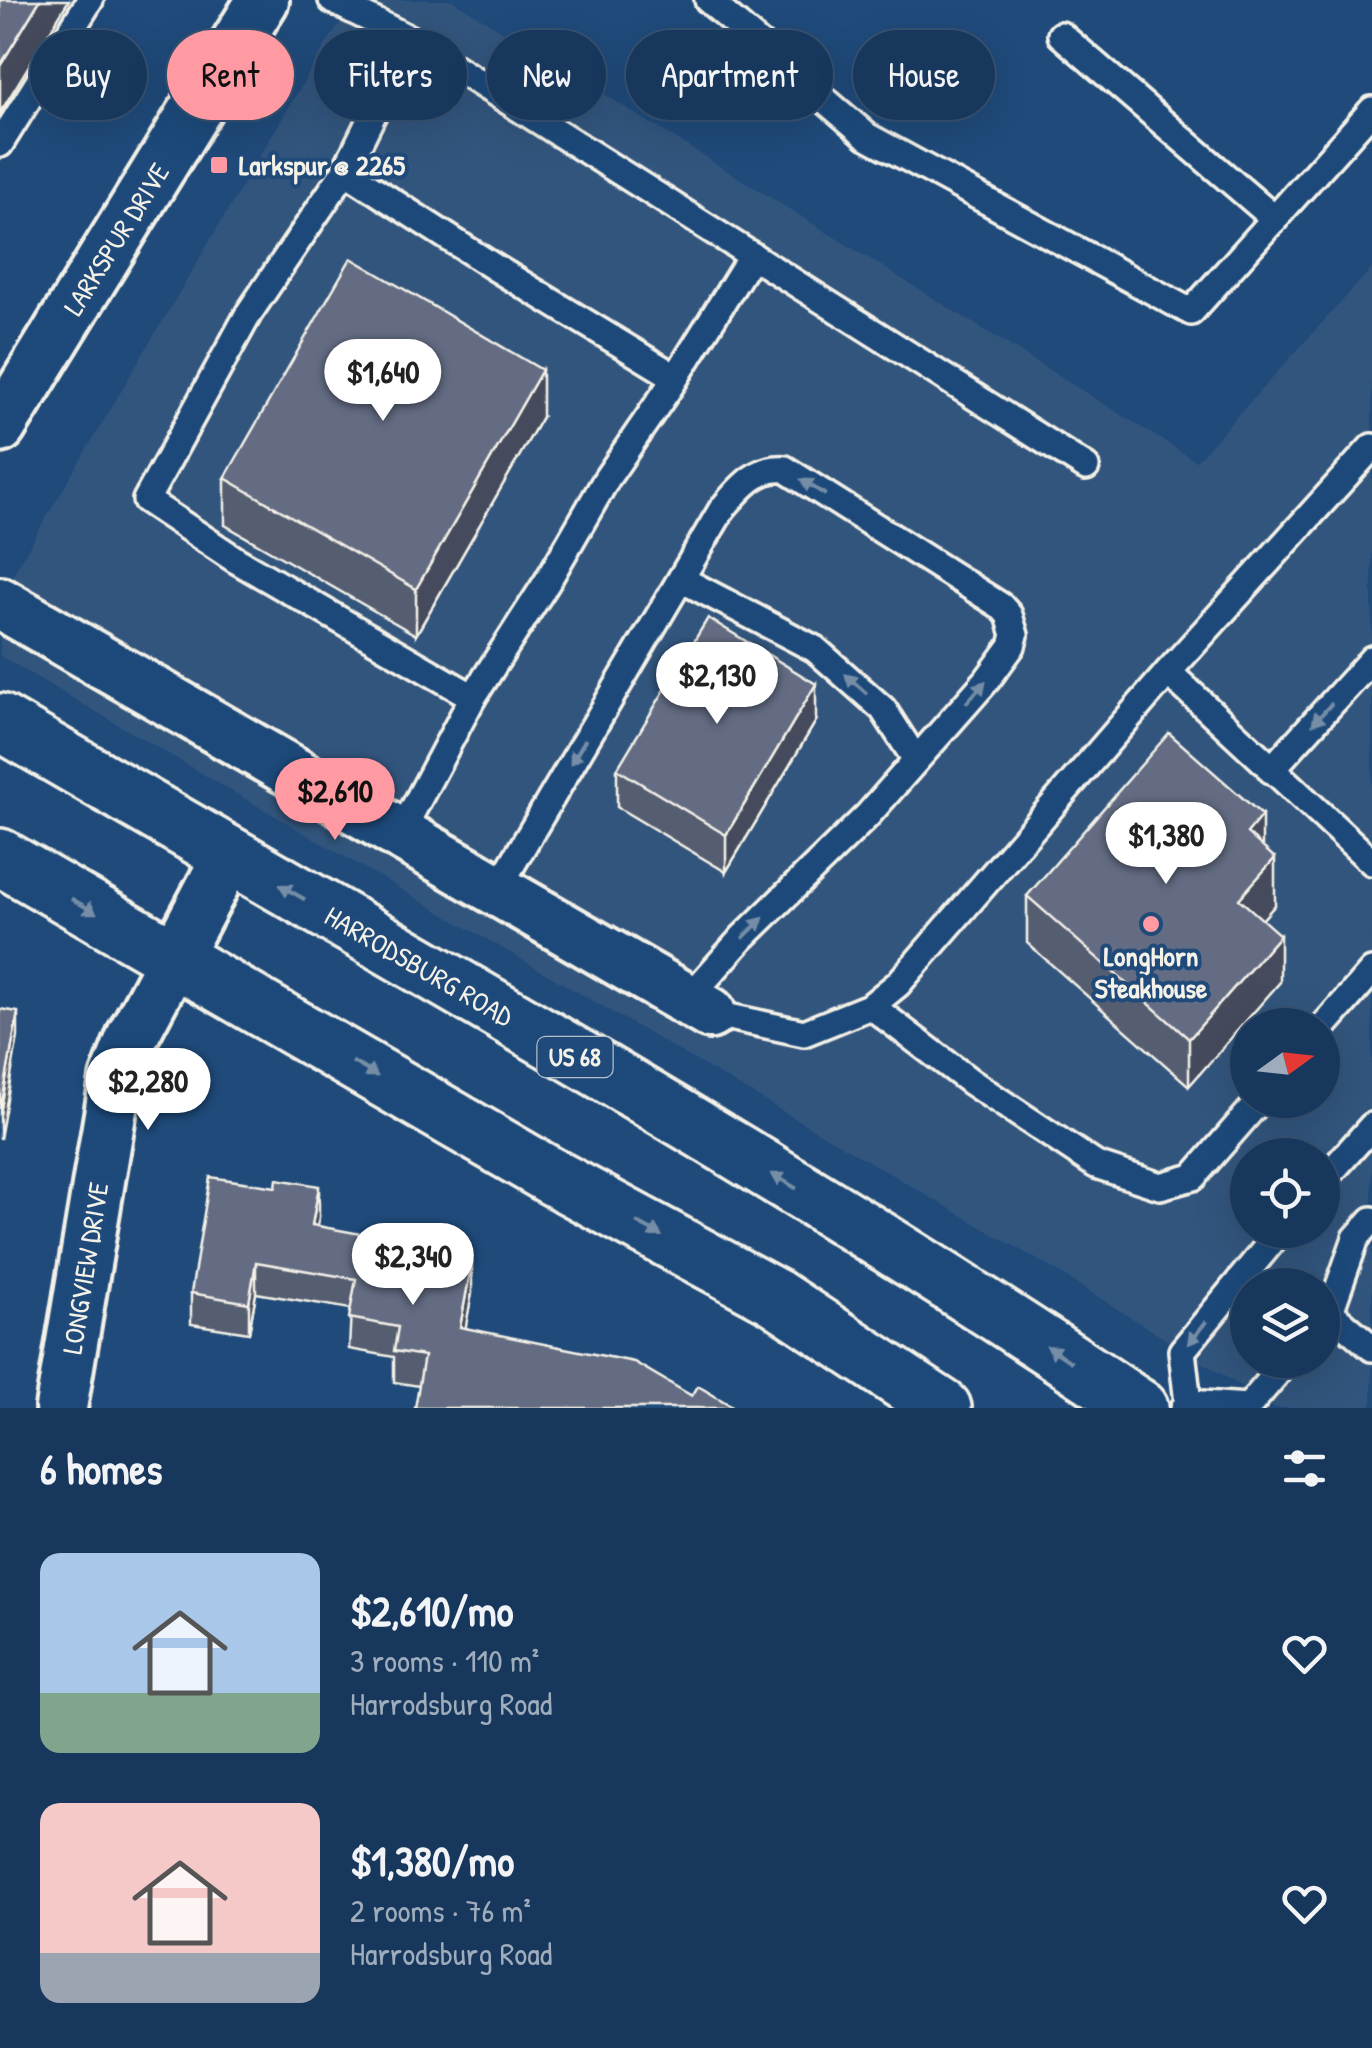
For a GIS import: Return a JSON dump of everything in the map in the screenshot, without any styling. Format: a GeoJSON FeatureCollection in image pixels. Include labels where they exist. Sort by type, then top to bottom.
{"type":"FeatureCollection","features":[{"type":"Feature","properties":{"kind":"main road","name":"HARRODSBURG ROAD"},"geometry":{"type":"LineString","coordinates":[[0,722],[766,1169],[945,1279],[1171,1406]]}},
{"type":"Feature","properties":{"kind":"main road"},"geometry":{"type":"LineString","coordinates":[[0,857],[549,1175],[775,1297],[944,1408]]}},
{"type":"Feature","properties":{"kind":"street","name":"LARKSPUR DRIVE"},"geometry":{"type":"LineString","coordinates":[[8,398],[263,0]]}},
{"type":"Feature","properties":{"kind":"street"},"geometry":{"type":"LineString","coordinates":[[0,604],[698,1006]]}},
{"type":"Feature","properties":{"kind":"street","name":"LONGVIEW DRIVE"},"geometry":{"type":"LineString","coordinates":[[61,1408],[116,1080],[133,1035],[229,855]]}},
{"type":"Feature","properties":{"kind":"lane"},"geometry":{"type":"LineString","coordinates":[[0,144],[90,0]]}},
{"type":"Feature","properties":{"kind":"lane"},"geometry":{"type":"LineString","coordinates":[[332,0],[392,30]]}},
{"type":"Feature","properties":{"kind":"lane"},"geometry":{"type":"LineString","coordinates":[[708,0],[867,136],[1191,312],[1372,110]]}},
{"type":"Feature","properties":{"kind":"lane"},"geometry":{"type":"LineString","coordinates":[[1061,35],[1274,219]]}},
{"type":"Feature","properties":{"kind":"lane"},"geometry":{"type":"LineString","coordinates":[[467,75],[1086,467]]}},
{"type":"Feature","properties":{"kind":"lane"},"geometry":{"type":"LineString","coordinates":[[370,120],[345,171],[249,314],[146,500],[236,560],[473,697]]}},
{"type":"Feature","properties":{"kind":"lane"},"geometry":{"type":"LineString","coordinates":[[345,171],[675,376]]}},
{"type":"Feature","properties":{"kind":"lane"},"geometry":{"type":"LineString","coordinates":[[400,834],[473,697],[547,582],[607,478],[752,255]]}},
{"type":"Feature","properties":{"kind":"lane"},"geometry":{"type":"LineString","coordinates":[[496,890],[722,509],[745,484],[772,468],[786,470],[1001,606],[1012,625],[1012,646],[988,680],[866,816],[742,938],[698,1006],[804,1034],[871,1006],[898,984],[1168,672],[1372,447]]}},
{"type":"Feature","properties":{"kind":"lane"},"geometry":{"type":"LineString","coordinates":[[681,579],[816,649],[883,709],[916,760]]}},
{"type":"Feature","properties":{"kind":"lane"},"geometry":{"type":"LineString","coordinates":[[1271,770],[1372,659]]}},
{"type":"Feature","properties":{"kind":"lane"},"geometry":{"type":"LineString","coordinates":[[1168,672],[1372,862]]}},
{"type":"Feature","properties":{"kind":"lane"},"geometry":{"type":"LineString","coordinates":[[1340,1008],[1372,971]]}},
{"type":"Feature","properties":{"kind":"lane"},"geometry":{"type":"LineString","coordinates":[[871,1006],[970,1082],[1096,1166],[1160,1186],[1194,1177],[1245,1118]]}},
{"type":"Feature","properties":{"kind":"lane"},"geometry":{"type":"LineString","coordinates":[[1340,1162],[1372,1126]]}},
{"type":"Feature","properties":{"kind":"lane"},"geometry":{"type":"LineString","coordinates":[[1340,1280],[1356,1238],[1372,1220]]}},
{"type":"Feature","properties":{"kind":"lane"},"geometry":{"type":"LineString","coordinates":[[1266,1248],[1182,1351],[1171,1406],[1248,1407],[1273,1378]]}},
{"type":"Feature","properties":{"kind":"lane"},"geometry":{"type":"LineString","coordinates":[[1340,1326],[1372,1348]]}},
{"type":"Feature","properties":{"kind":"shaded area"},"geometry":{"type":"Polygon","coordinates":[[[356,0],[452,0],[500,30],[487,30],[487,120],[606,120],[606,95],[626,108],[626,120],[646,120],[1196,461],[1372,268],[1372,1408],[1275,1408],[1055,1270],[0,656],[0,596],[281,120],[294,120],[294,98],[314,64],[314,120],[467,120],[467,30],[336,30],[356,0]]]}},
{"type":"Feature","properties":{"kind":"building"},"geometry":{"type":"Polygon","coordinates":[[[0,0],[40,0],[0,66],[0,0]]]}},
{"type":"Feature","properties":{"kind":"building"},"geometry":{"type":"Polygon","coordinates":[[[351,258],[542,370],[416,589],[225,478],[351,258]]]}},
{"type":"Feature","properties":{"kind":"building"},"geometry":{"type":"Polygon","coordinates":[[[708,618],[816,684],[726,835],[617,769],[708,618]]]}},
{"type":"Feature","properties":{"kind":"building","name":"LongHorn Steakhouse"},"geometry":{"type":"Polygon","coordinates":[[[1169,733],[1262,815],[1247,833],[1275,858],[1239,899],[1280,935],[1189,1039],[1027,896],[1169,733]]]}},
{"type":"Feature","properties":{"kind":"building"},"geometry":{"type":"Polygon","coordinates":[[[0,1009],[18,1012],[0,1114],[0,1009]]]}},
{"type":"Feature","properties":{"kind":"building"},"geometry":{"type":"Polygon","coordinates":[[[210,1177],[276,1187],[277,1179],[319,1186],[312,1225],[415,1244],[414,1251],[472,1262],[460,1327],[634,1362],[692,1396],[698,1386],[735,1408],[415,1408],[424,1356],[394,1351],[398,1327],[349,1318],[356,1279],[256,1262],[249,1303],[191,1293],[210,1177]]]}},
{"type":"Feature","properties":{"kind":"place","name":"Larkspur @ 2265"},"geometry":{"type":"Point","coordinates":[219,165]}},
{"type":"Feature","properties":{"kind":"place","name":"LongHorn Steakhouse"},"geometry":{"type":"Point","coordinates":[1151,924]}}]}
